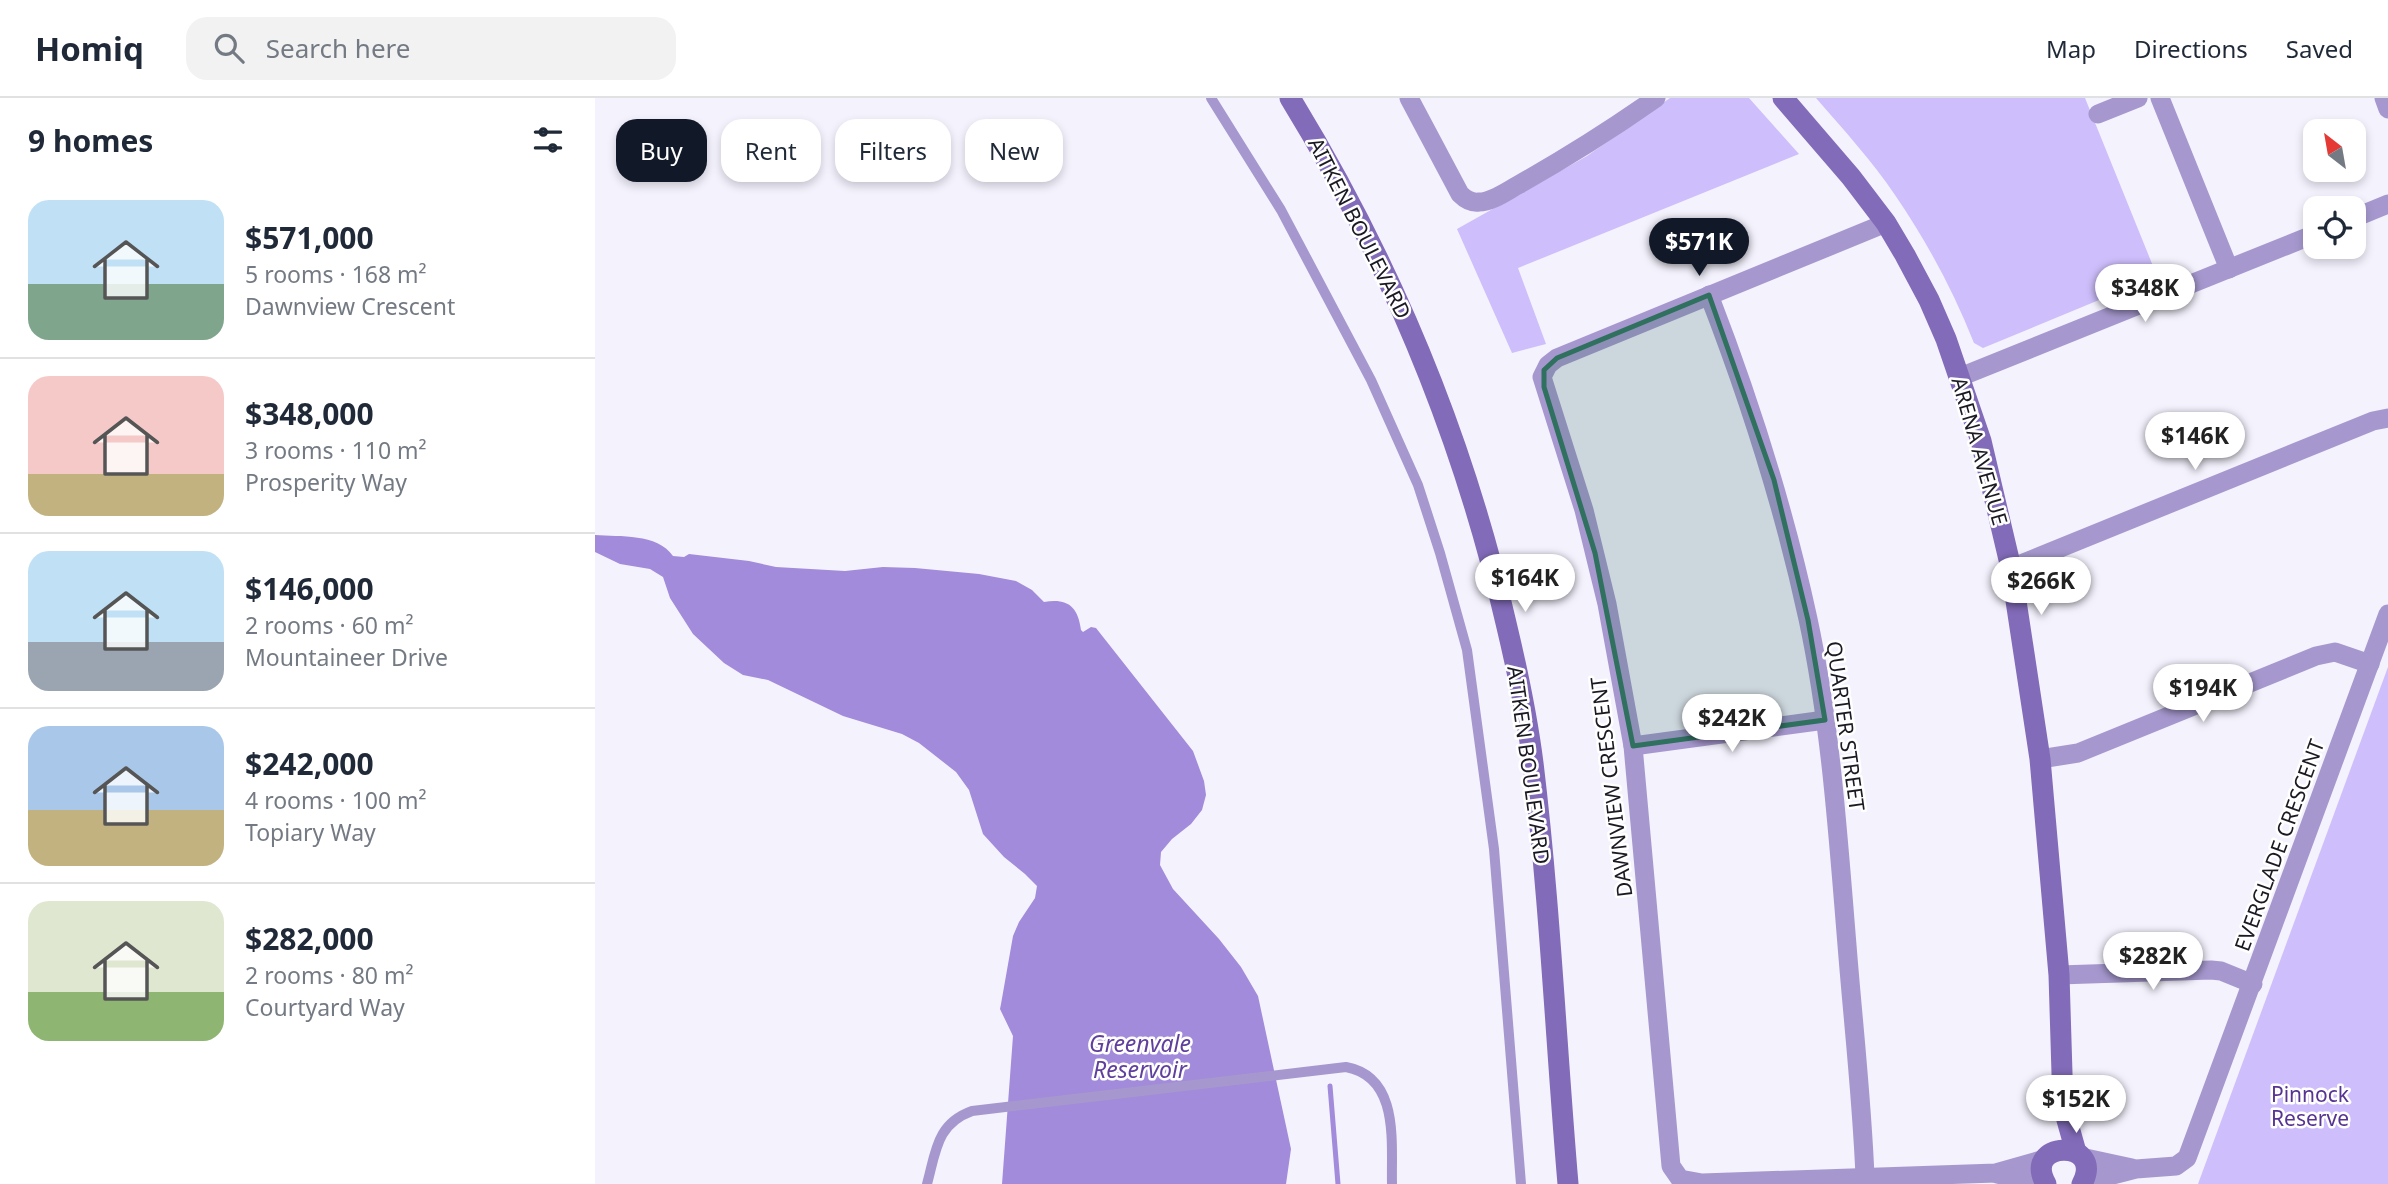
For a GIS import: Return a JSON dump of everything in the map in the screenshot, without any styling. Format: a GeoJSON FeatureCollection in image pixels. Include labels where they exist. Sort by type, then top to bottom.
{"type":"FeatureCollection","features":[{"type":"Feature","properties":{"kind":"street","name":"AITKEN BOULEVARD"},"geometry":{"type":"LineString","coordinates":[[1290,98],[1369,237],[1411,329],[1463,468],[1496,581],[1521,691],[1532,762],[1545,886],[1568,1184]]}},
{"type":"Feature","properties":{"kind":"street"},"geometry":{"type":"LineString","coordinates":[[1409,98],[1460,194],[1476,203],[1487,201],[1559,162],[1656,98]]}},
{"type":"Feature","properties":{"kind":"street"},"geometry":{"type":"LineString","coordinates":[[2098,114],[2138,98]]}},
{"type":"Feature","properties":{"kind":"street"},"geometry":{"type":"LineString","coordinates":[[2160,98],[2229,269]]}},
{"type":"Feature","properties":{"kind":"street"},"geometry":{"type":"LineString","coordinates":[[2384,98],[2388,109]]}},
{"type":"Feature","properties":{"kind":"street","name":"ARENA AVENUE"},"geometry":{"type":"LineString","coordinates":[[1785,99],[1886,223],[1929,299],[1960,377],[1991,478],[2011,568],[2040,760],[2059,975],[2063,1106],[2078,1155],[2086,1170],[2082,1184]]}},
{"type":"Feature","properties":{"kind":"street"},"geometry":{"type":"LineString","coordinates":[[2366,213],[2388,204]]}},
{"type":"Feature","properties":{"kind":"street","name":"DAWNVIEW CRESCENT"},"geometry":{"type":"LineString","coordinates":[[1886,223],[1557,358],[1548,365],[1542,377],[1584,510],[1608,604],[1633,746],[1673,1170],[1680,1179],[1692,1182],[1996,1173],[2044,1184]]}},
{"type":"Feature","properties":{"kind":"street"},"geometry":{"type":"LineString","coordinates":[[1960,377],[2303,239]]}},
{"type":"Feature","properties":{"kind":"street","name":"QUARTER STREET"},"geometry":{"type":"LineString","coordinates":[[1709,295],[1747,394],[1774,480],[1808,620],[1825,720],[1838,832],[1865,1177]]}},
{"type":"Feature","properties":{"kind":"street"},"geometry":{"type":"LineString","coordinates":[[2011,568],[2373,421],[2388,418]]}},
{"type":"Feature","properties":{"kind":"street","name":"EVERGLADE CRESCENT"},"geometry":{"type":"LineString","coordinates":[[2082,1184],[2136,1169],[2176,1167],[2187,1158],[2388,614]]}},
{"type":"Feature","properties":{"kind":"street"},"geometry":{"type":"LineString","coordinates":[[2040,760],[2078,753],[2316,656],[2335,652],[2370,664]]}},
{"type":"Feature","properties":{"kind":"street"},"geometry":{"type":"LineString","coordinates":[[1633,746],[1825,720]]}},
{"type":"Feature","properties":{"kind":"street"},"geometry":{"type":"LineString","coordinates":[[2059,975],[2210,970],[2221,971],[2253,984]]}},
{"type":"Feature","properties":{"kind":"street","name":"ARENA AVENUE"},"geometry":{"type":"LineString","coordinates":[[2044,1184],[2042,1172],[2063,1106]]}},
{"type":"Feature","properties":{"kind":"street"},"geometry":{"type":"LineString","coordinates":[[2048,1156],[2063,1149],[2078,1155]]}},
{"type":"Feature","properties":{"kind":"street","name":"EVERGLADE CRESCENT"},"geometry":{"type":"LineString","coordinates":[[2078,1155],[2136,1169]]}},
{"type":"Feature","properties":{"kind":"street","name":"DAWNVIEW CRESCENT"},"geometry":{"type":"LineString","coordinates":[[1996,1173],[2048,1156]]}},
{"type":"Feature","properties":{"kind":"lane"},"geometry":{"type":"LineString","coordinates":[[1211,98],[1281,209],[1371,380],[1418,485],[1440,553],[1467,650],[1494,849],[1521,1184]]}},
{"type":"Feature","properties":{"kind":"lane"},"geometry":{"type":"LineString","coordinates":[[927,1184],[942,1132],[960,1115],[971,1111],[1346,1067],[1358,1069],[1369,1076],[1381,1088],[1386,1100],[1390,1117],[1392,1184]]}},
{"type":"Feature","properties":{"kind":"highlighted area"},"geometry":{"type":"Polygon","coordinates":[[[1709,295],[1774,480],[1808,620],[1825,720],[1633,746],[1595,553],[1544,387],[1544,370],[1557,358],[1709,295]]]}},
{"type":"Feature","properties":{"kind":"green space"},"geometry":{"type":"Polygon","coordinates":[[[1670,98],[1749,98],[1799,154],[1518,268],[1546,344],[1512,353],[1457,229],[1587,156],[1670,98]]]}},
{"type":"Feature","properties":{"kind":"green space"},"geometry":{"type":"Polygon","coordinates":[[[1816,98],[2085,98],[2157,276],[1983,348],[1974,343],[1939,267],[1895,195],[1816,98]]]}},
{"type":"Feature","properties":{"kind":"green space","name":"Pinnock Reserve"},"geometry":{"type":"Polygon","coordinates":[[[2388,667],[2388,1184],[2198,1184],[2388,667]]]}},
{"type":"Feature","properties":{"kind":"water","name":"Greenvale Reservoir"},"geometry":{"type":"Polygon","coordinates":[[[595,535],[648,540],[658,543],[673,556],[684,557],[689,554],[776,567],[845,571],[883,567],[915,568],[979,574],[1016,581],[1032,590],[1044,602],[1065,603],[1074,610],[1083,632],[1091,627],[1096,628],[1193,751],[1204,781],[1206,795],[1202,810],[1161,852],[1160,865],[1173,889],[1219,939],[1241,967],[1258,996],[1291,1149],[1286,1184],[1002,1184],[1013,1036],[1000,1009],[1013,936],[1035,898],[1037,886],[983,834],[969,790],[956,772],[919,743],[902,734],[843,716],[768,680],[743,675],[724,663],[693,634],[670,598],[663,577],[650,569],[620,564],[595,552],[595,535]]]}},
{"type":"Feature","properties":{"kind":"waterway"},"geometry":{"type":"LineString","coordinates":[[1330,1086],[1338,1184]]}}]}
